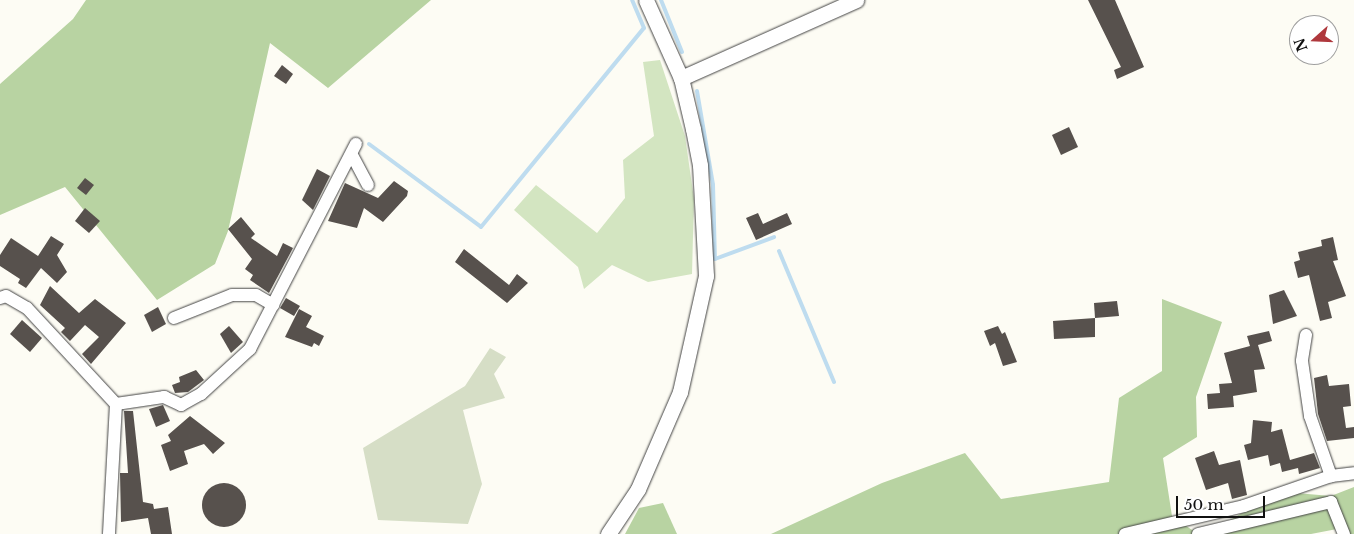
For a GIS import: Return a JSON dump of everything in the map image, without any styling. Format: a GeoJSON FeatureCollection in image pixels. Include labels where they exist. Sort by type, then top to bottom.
{"type":"FeatureCollection","features":[{"type":"Feature","properties":{"kind":"street"},"geometry":{"type":"LineString","coordinates":[[608,534],[638,489],[680,392],[706,276],[700,165],[681,78],[646,0]]}},
{"type":"Feature","properties":{"kind":"street"},"geometry":{"type":"LineString","coordinates":[[681,78],[856,0]]}},
{"type":"Feature","properties":{"kind":"street"},"geometry":{"type":"LineString","coordinates":[[116,404],[164,398],[181,405],[201,394],[250,348],[354,150],[368,185]]}},
{"type":"Feature","properties":{"kind":"street"},"geometry":{"type":"LineString","coordinates":[[174,318],[232,295],[256,294],[273,305]]}},
{"type":"Feature","properties":{"kind":"street"},"geometry":{"type":"LineString","coordinates":[[2,298],[27,308],[116,404],[109,534]]}},
{"type":"Feature","properties":{"kind":"street"},"geometry":{"type":"LineString","coordinates":[[1306,335],[1302,361],[1310,416],[1331,476]]}},
{"type":"Feature","properties":{"kind":"street"},"geometry":{"type":"LineString","coordinates":[[1125,534],[1244,506],[1331,476],[1354,473]]}},
{"type":"Feature","properties":{"kind":"street"},"geometry":{"type":"LineString","coordinates":[[1198,534],[1331,502],[1344,534]]}},
{"type":"Feature","properties":{"kind":"green space"},"geometry":{"type":"Polygon","coordinates":[[[86,0],[431,0],[328,88],[270,43],[228,231],[215,264],[157,300],[65,187],[0,215],[0,84],[73,19],[86,0]]]}},
{"type":"Feature","properties":{"kind":"green space"},"geometry":{"type":"Polygon","coordinates":[[[660,60],[685,136],[694,199],[692,274],[648,282],[612,265],[584,289],[578,267],[514,210],[536,185],[597,233],[625,198],[623,160],[654,136],[643,62],[660,60]]]}},
{"type":"Feature","properties":{"kind":"green space"},"geometry":{"type":"Polygon","coordinates":[[[1162,299],[1222,322],[1196,397],[1197,437],[1163,458],[1172,516],[1192,530],[1227,522],[1265,499],[1296,493],[1331,496],[1354,487],[1354,534],[1341,534],[1337,529],[1311,534],[771,534],[882,483],[965,453],[1001,499],[1109,482],[1119,398],[1162,371],[1162,299]]]}},
{"type":"Feature","properties":{"kind":"green space"},"geometry":{"type":"Polygon","coordinates":[[[490,348],[506,357],[494,374],[505,398],[463,410],[482,484],[468,524],[378,520],[363,448],[465,386],[490,348]]]}},
{"type":"Feature","properties":{"kind":"green space"},"geometry":{"type":"Polygon","coordinates":[[[663,503],[677,534],[625,534],[639,508],[663,503]]]}},
{"type":"Feature","properties":{"kind":"building"},"geometry":{"type":"Polygon","coordinates":[[[1088,0],[1115,0],[1144,67],[1117,79],[1114,70],[1121,67],[1088,0]]]}},
{"type":"Feature","properties":{"kind":"building"},"geometry":{"type":"Polygon","coordinates":[[[282,65],[293,74],[286,84],[274,76],[282,65]]]}},
{"type":"Feature","properties":{"kind":"building"},"geometry":{"type":"Polygon","coordinates":[[[1069,127],[1078,147],[1061,155],[1052,135],[1069,127]]]}},
{"type":"Feature","properties":{"kind":"building"},"geometry":{"type":"Polygon","coordinates":[[[317,169],[330,176],[313,210],[302,200],[317,169]]]}},
{"type":"Feature","properties":{"kind":"building"},"geometry":{"type":"Polygon","coordinates":[[[85,178],[94,185],[86,195],[77,188],[85,178]]]}},
{"type":"Feature","properties":{"kind":"building"},"geometry":{"type":"Polygon","coordinates":[[[394,181],[408,191],[407,196],[383,222],[364,208],[357,228],[328,221],[345,183],[378,198],[394,181]]]}},
{"type":"Feature","properties":{"kind":"building"},"geometry":{"type":"Polygon","coordinates":[[[85,208],[100,221],[89,233],[75,221],[85,208]]]}},
{"type":"Feature","properties":{"kind":"building"},"geometry":{"type":"Polygon","coordinates":[[[758,213],[763,224],[787,213],[792,224],[756,240],[746,218],[758,213]]]}},
{"type":"Feature","properties":{"kind":"building"},"geometry":{"type":"Polygon","coordinates":[[[241,217],[255,234],[251,238],[277,256],[283,243],[293,248],[269,293],[250,280],[253,275],[245,269],[252,259],[228,229],[241,217]]]}},
{"type":"Feature","properties":{"kind":"building"},"geometry":{"type":"Polygon","coordinates":[[[51,236],[64,244],[57,255],[67,272],[57,283],[41,268],[26,288],[18,283],[20,279],[0,266],[0,255],[11,238],[38,256],[51,236]]]}},
{"type":"Feature","properties":{"kind":"building"},"geometry":{"type":"Polygon","coordinates":[[[1333,237],[1338,260],[1333,261],[1346,296],[1328,302],[1332,318],[1320,321],[1309,275],[1298,278],[1294,262],[1300,260],[1298,252],[1322,246],[1321,240],[1333,237]]]}},
{"type":"Feature","properties":{"kind":"building"},"geometry":{"type":"Polygon","coordinates":[[[464,249],[509,285],[517,274],[528,283],[507,303],[455,262],[464,249]]]}},
{"type":"Feature","properties":{"kind":"building"},"geometry":{"type":"Polygon","coordinates":[[[50,286],[79,313],[95,299],[126,323],[91,364],[82,354],[99,337],[85,325],[70,341],[61,332],[65,328],[40,305],[50,286]]]}},
{"type":"Feature","properties":{"kind":"building"},"geometry":{"type":"Polygon","coordinates":[[[1284,290],[1297,316],[1273,324],[1269,295],[1284,290]]]}},
{"type":"Feature","properties":{"kind":"building"},"geometry":{"type":"Polygon","coordinates":[[[286,298],[300,306],[294,316],[280,308],[286,298]]]}},
{"type":"Feature","properties":{"kind":"building"},"geometry":{"type":"Polygon","coordinates":[[[1117,301],[1119,316],[1095,318],[1094,303],[1117,301]]]}},
{"type":"Feature","properties":{"kind":"building"},"geometry":{"type":"Polygon","coordinates":[[[158,307],[166,324],[152,332],[144,315],[158,307]]]}},
{"type":"Feature","properties":{"kind":"building"},"geometry":{"type":"Polygon","coordinates":[[[299,309],[312,316],[306,327],[324,336],[319,346],[314,343],[312,347],[285,337],[299,309]]]}},
{"type":"Feature","properties":{"kind":"building"},"geometry":{"type":"Polygon","coordinates":[[[1095,318],[1095,337],[1054,339],[1053,321],[1095,318]]]}},
{"type":"Feature","properties":{"kind":"building"},"geometry":{"type":"Polygon","coordinates":[[[22,320],[42,338],[30,352],[10,334],[22,320]]]}},
{"type":"Feature","properties":{"kind":"building"},"geometry":{"type":"Polygon","coordinates":[[[229,326],[243,342],[231,353],[220,334],[229,326]]]}},
{"type":"Feature","properties":{"kind":"building"},"geometry":{"type":"Polygon","coordinates":[[[998,326],[1002,334],[1005,332],[1017,362],[1003,366],[995,343],[990,346],[984,331],[998,326]]]}},
{"type":"Feature","properties":{"kind":"building"},"geometry":{"type":"Polygon","coordinates":[[[1269,331],[1272,341],[1258,345],[1265,369],[1254,370],[1257,392],[1233,396],[1234,407],[1208,409],[1207,394],[1220,393],[1219,384],[1232,383],[1224,353],[1250,346],[1247,336],[1269,331]]]}},
{"type":"Feature","properties":{"kind":"building"},"geometry":{"type":"Polygon","coordinates":[[[196,370],[204,380],[188,392],[175,393],[172,385],[180,382],[179,377],[196,370]]]}},
{"type":"Feature","properties":{"kind":"building"},"geometry":{"type":"Polygon","coordinates":[[[1327,375],[1329,386],[1349,384],[1351,406],[1343,407],[1346,428],[1354,427],[1354,438],[1327,441],[1318,414],[1314,378],[1327,375]]]}},
{"type":"Feature","properties":{"kind":"building"},"geometry":{"type":"Polygon","coordinates":[[[163,405],[170,421],[156,427],[149,409],[163,405]]]}},
{"type":"Feature","properties":{"kind":"building"},"geometry":{"type":"Polygon","coordinates":[[[124,411],[133,411],[143,502],[153,504],[154,509],[168,507],[172,534],[151,534],[148,518],[121,522],[120,473],[128,473],[124,411]]]}},
{"type":"Feature","properties":{"kind":"building"},"geometry":{"type":"Polygon","coordinates":[[[190,416],[225,443],[213,454],[204,444],[184,451],[188,464],[170,471],[161,445],[171,441],[168,435],[190,416]]]}},
{"type":"Feature","properties":{"kind":"building"},"geometry":{"type":"Polygon","coordinates":[[[1253,420],[1272,422],[1271,432],[1282,429],[1290,460],[1314,453],[1320,468],[1299,474],[1298,468],[1282,472],[1280,463],[1270,466],[1268,455],[1248,460],[1244,445],[1251,443],[1253,420]]]}},
{"type":"Feature","properties":{"kind":"building"},"geometry":{"type":"Polygon","coordinates":[[[1214,451],[1219,465],[1240,460],[1247,495],[1232,499],[1228,483],[1206,490],[1195,458],[1214,451]]]}},
{"type":"Feature","properties":{"kind":"building"},"geometry":{"type":"Polygon","coordinates":[[[224,483],[236,487],[242,493],[246,505],[242,517],[236,523],[224,527],[212,523],[206,517],[202,505],[206,493],[212,487],[224,483]]]}},
{"type":"Feature","properties":{"kind":"waterway"},"geometry":{"type":"LineString","coordinates":[[369,144],[481,227],[644,28],[632,0]]}},
{"type":"Feature","properties":{"kind":"waterway"},"geometry":{"type":"LineString","coordinates":[[661,0],[682,52]]}},
{"type":"Feature","properties":{"kind":"waterway"},"geometry":{"type":"LineString","coordinates":[[697,91],[713,185],[715,259],[774,237]]}},
{"type":"Feature","properties":{"kind":"waterway"},"geometry":{"type":"LineString","coordinates":[[779,251],[834,382]]}}]}
